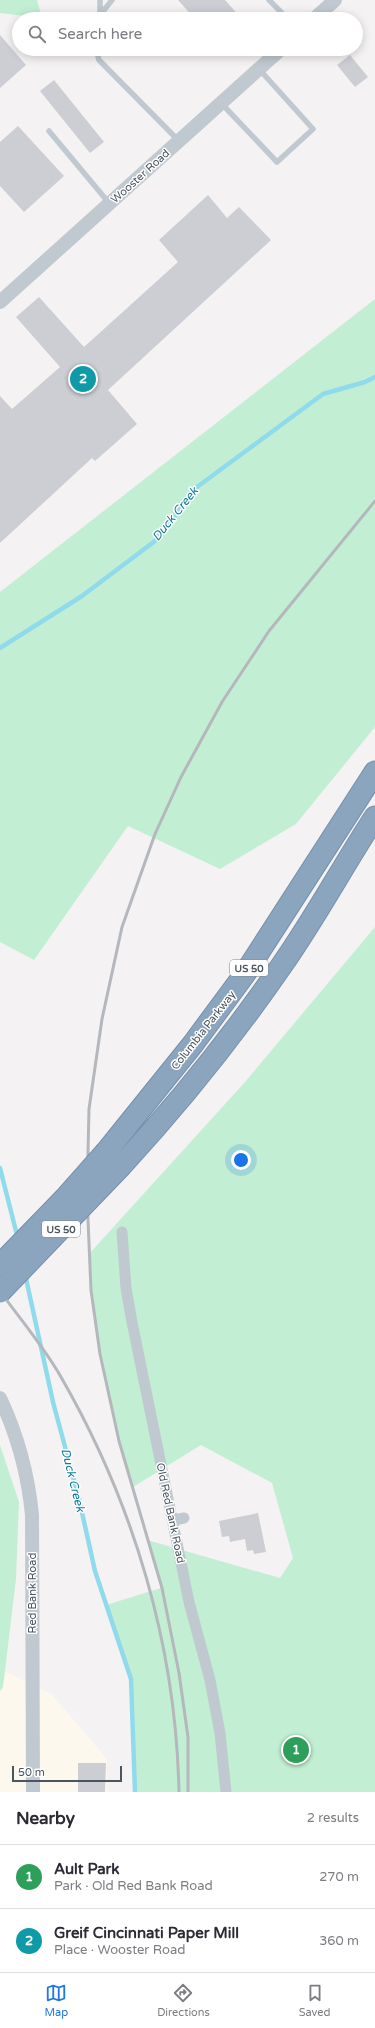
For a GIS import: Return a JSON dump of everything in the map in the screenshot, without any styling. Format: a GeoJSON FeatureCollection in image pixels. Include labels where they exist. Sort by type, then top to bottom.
{"type":"FeatureCollection","features":[{"type":"Feature","properties":{"kind":"highway","name":"Columbia Parkway"},"geometry":{"type":"LineString","coordinates":[[0,1265],[67,1196],[106,1152],[183,1056],[244,975],[375,772]]}},
{"type":"Feature","properties":{"kind":"highway","name":"US 50"},"geometry":{"type":"LineString","coordinates":[[0,1292],[122,1166],[171,1112],[223,1047],[283,964],[375,817]]}},
{"type":"Feature","properties":{"kind":"street"},"geometry":{"type":"LineString","coordinates":[[322,12],[335,0]]}},
{"type":"Feature","properties":{"kind":"street","name":"Wooster Road"},"geometry":{"type":"LineString","coordinates":[[0,302],[273,56]]}},
{"type":"Feature","properties":{"kind":"street","name":"Old Red Bank Road"},"geometry":{"type":"LineString","coordinates":[[122,1232],[127,1295],[146,1397],[179,1519],[189,1602],[210,1680],[220,1733],[226,1792]]}},
{"type":"Feature","properties":{"kind":"street","name":"Red Bank Road"},"geometry":{"type":"LineString","coordinates":[[0,1398],[14,1430],[22,1455],[29,1488],[32,1515],[33,1792]]}},
{"type":"Feature","properties":{"kind":"lane"},"geometry":{"type":"LineString","coordinates":[[99,12],[100,0]]}},
{"type":"Feature","properties":{"kind":"lane"},"geometry":{"type":"LineString","coordinates":[[103,12],[112,0]]}},
{"type":"Feature","properties":{"kind":"lane"},"geometry":{"type":"LineString","coordinates":[[269,0],[281,12]]}},
{"type":"Feature","properties":{"kind":"lane"},"geometry":{"type":"LineString","coordinates":[[98,56],[99,60],[179,141]]}},
{"type":"Feature","properties":{"kind":"lane"},"geometry":{"type":"LineString","coordinates":[[221,103],[277,162],[313,129],[259,69]]}},
{"type":"Feature","properties":{"kind":"lane"},"geometry":{"type":"LineString","coordinates":[[49,131],[110,203]]}},
{"type":"Feature","properties":{"kind":"shaded area"},"geometry":{"type":"Polygon","coordinates":[[[0,1669],[52,1694],[107,1759],[107,1792],[0,1792],[0,1669]]]}},
{"type":"Feature","properties":{"kind":"green space"},"geometry":{"type":"Polygon","coordinates":[[[0,0],[37,0],[40,12],[12,12],[12,14],[0,13],[0,0]]]}},
{"type":"Feature","properties":{"kind":"green space"},"geometry":{"type":"Polygon","coordinates":[[[375,299],[375,727],[296,824],[220,869],[128,826],[34,960],[0,942],[0,592],[375,299]]]}},
{"type":"Feature","properties":{"kind":"green space"},"geometry":{"type":"Polygon","coordinates":[[[375,927],[375,1792],[135,1792],[131,1679],[106,1605],[161,1588],[147,1540],[280,1578],[293,1558],[272,1483],[201,1445],[133,1487],[111,1401],[99,1343],[91,1284],[89,1254],[245,1082],[375,927]]]}},
{"type":"Feature","properties":{"kind":"green space"},"geometry":{"type":"Polygon","coordinates":[[[0,1445],[19,1502],[16,1579],[3,1687],[0,1691],[0,1445]]]}},
{"type":"Feature","properties":{"kind":"building"},"geometry":{"type":"Polygon","coordinates":[[[178,0],[225,0],[236,12],[189,12],[178,0]]]}},
{"type":"Feature","properties":{"kind":"building"},"geometry":{"type":"Polygon","coordinates":[[[0,35],[12,49],[12,56],[18,56],[26,65],[0,88],[0,35]]]}},
{"type":"Feature","properties":{"kind":"building"},"geometry":{"type":"Polygon","coordinates":[[[351,56],[368,77],[355,87],[337,65],[351,56]]]}},
{"type":"Feature","properties":{"kind":"building"},"geometry":{"type":"Polygon","coordinates":[[[54,80],[104,142],[90,153],[40,91],[54,80]]]}},
{"type":"Feature","properties":{"kind":"building"},"geometry":{"type":"Polygon","coordinates":[[[18,126],[64,176],[24,212],[0,186],[0,142],[18,126]]]}},
{"type":"Feature","properties":{"kind":"building"},"geometry":{"type":"Polygon","coordinates":[[[208,195],[227,218],[239,207],[271,240],[108,390],[137,424],[95,461],[92,458],[0,543],[0,396],[12,409],[60,367],[16,317],[39,297],[84,347],[178,262],[159,240],[208,195]]]}},
{"type":"Feature","properties":{"kind":"building"},"geometry":{"type":"Polygon","coordinates":[[[258,1513],[266,1552],[254,1554],[253,1550],[247,1551],[245,1539],[230,1542],[229,1536],[222,1537],[219,1521],[258,1513]]]}},
{"type":"Feature","properties":{"kind":"building"},"geometry":{"type":"Polygon","coordinates":[[[78,1763],[106,1763],[105,1792],[78,1792],[78,1763]]]}},
{"type":"Feature","properties":{"kind":"waterway","name":"Duck Creek"},"geometry":{"type":"LineString","coordinates":[[0,648],[82,596],[155,541],[197,487],[323,394],[365,382],[375,377]]}},
{"type":"Feature","properties":{"kind":"waterway","name":"Duck Creek"},"geometry":{"type":"LineString","coordinates":[[0,1168],[18,1239]]}},
{"type":"Feature","properties":{"kind":"waterway","name":"Duck Creek"},"geometry":{"type":"LineString","coordinates":[[25,1274],[53,1402],[79,1499],[95,1571],[131,1679],[135,1792]]}},
{"type":"Feature","properties":{"kind":"railway"},"geometry":{"type":"LineString","coordinates":[[188,1792],[188,1737],[179,1673],[162,1588],[119,1441],[100,1354],[91,1290],[87,1196],[89,1109],[102,1019],[122,927],[155,834],[181,777],[222,702],[269,631],[375,501]]}},
{"type":"Feature","properties":{"kind":"railway"},"geometry":{"type":"LineString","coordinates":[[0,1291],[40,1344],[61,1377],[87,1425],[110,1475],[130,1526],[146,1577],[160,1630],[170,1683],[176,1737],[179,1792]]}},
{"type":"Feature","properties":{"kind":"place","name":"Greif Cincinnati Paper Mill"},"geometry":{"type":"Point","coordinates":[83,379]}},
{"type":"Feature","properties":{"kind":"place","name":"Ault Park"},"geometry":{"type":"Point","coordinates":[296,1750]}}]}
